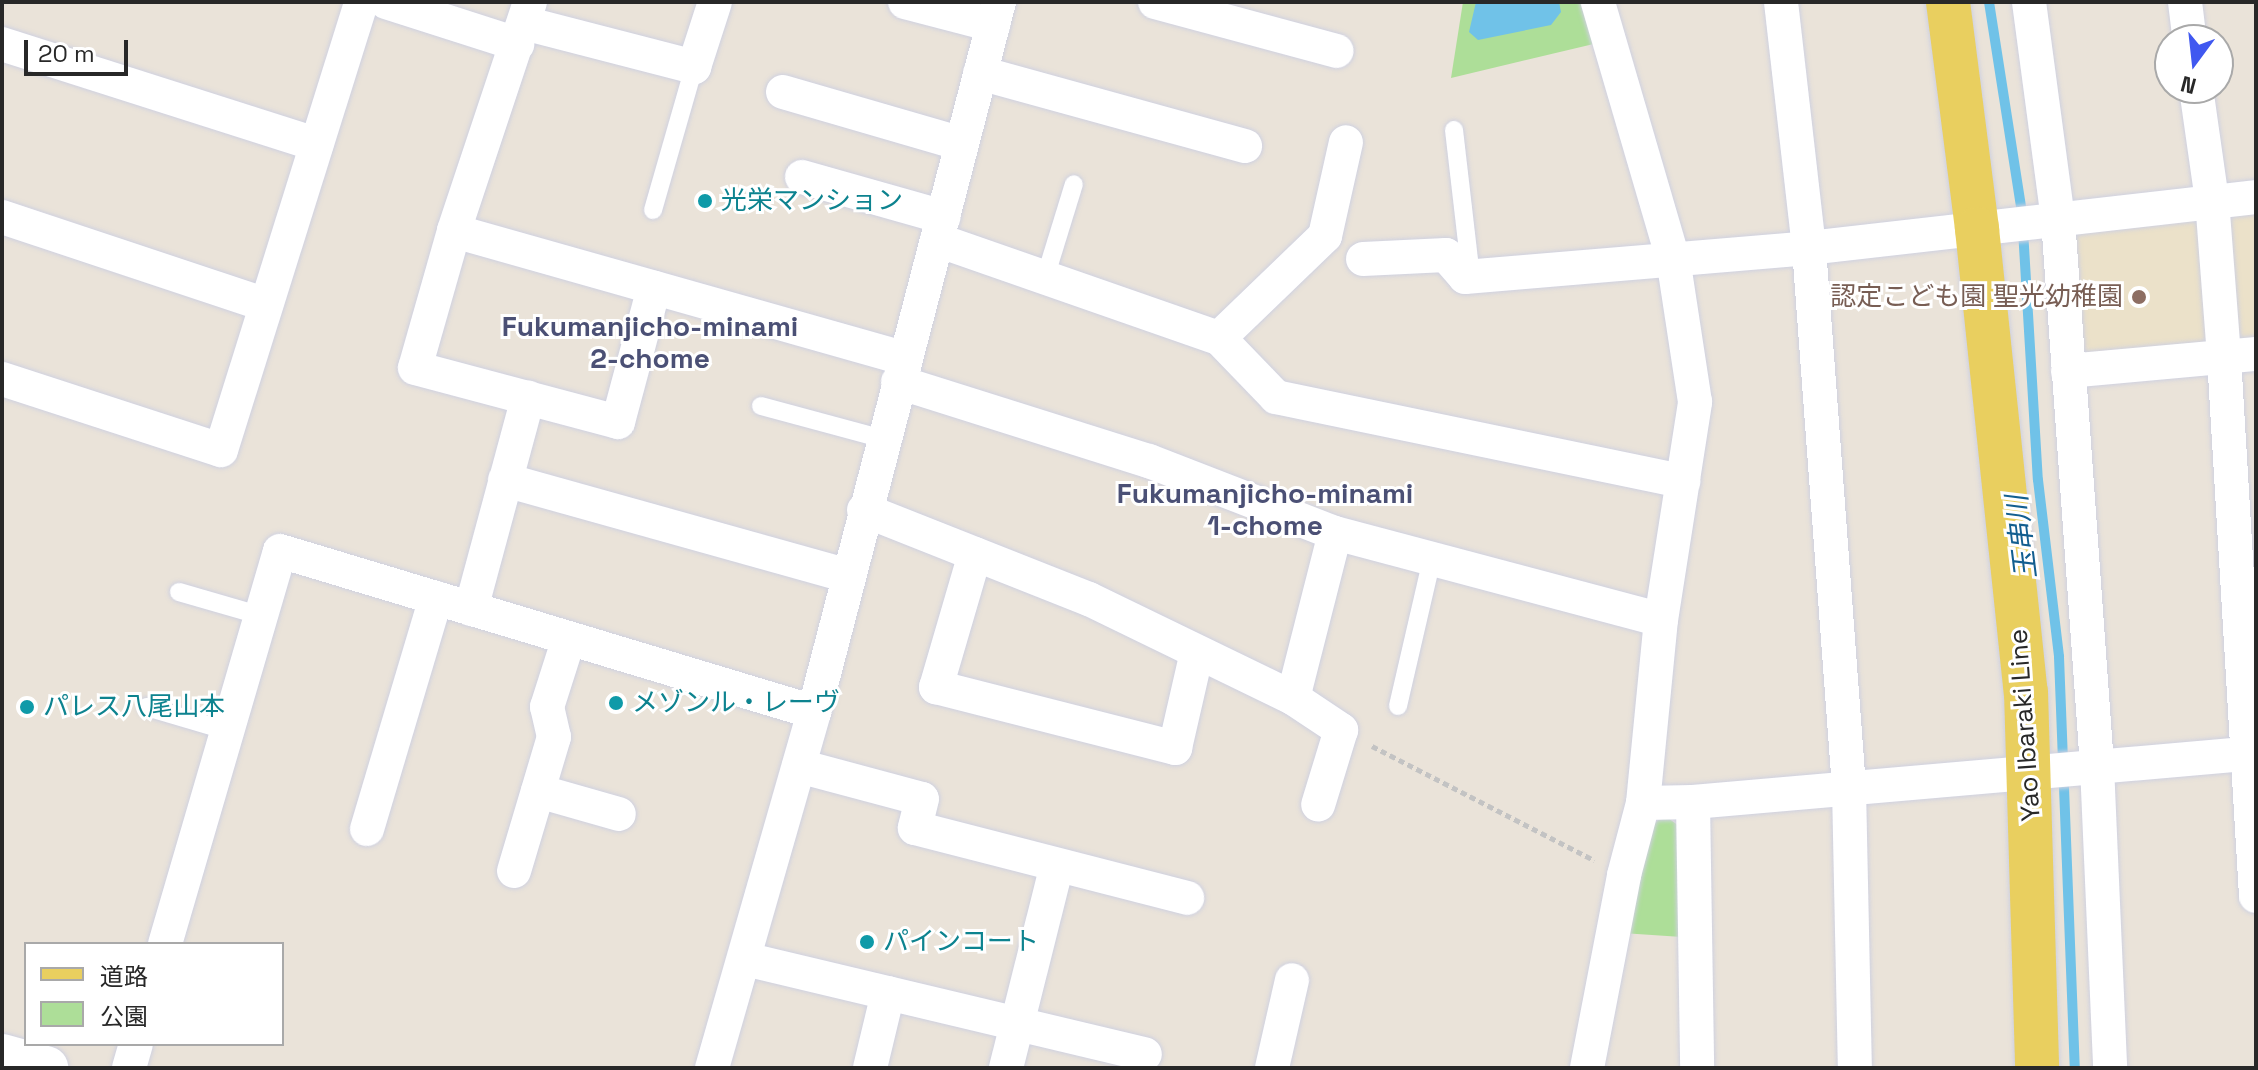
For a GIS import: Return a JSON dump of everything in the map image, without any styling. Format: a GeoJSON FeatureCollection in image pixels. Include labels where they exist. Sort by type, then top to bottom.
{"type":"FeatureCollection","features":[{"type":"Feature","properties":{"kind":"main road","name":"Yao Ibaraki Line"},"geometry":{"type":"LineString","coordinates":[[1948,2],[1989,227],[2026,692],[2036,773],[2037,1068]]}},
{"type":"Feature","properties":{"kind":"street"},"geometry":{"type":"LineString","coordinates":[[2,379],[221,450],[361,2]]}},
{"type":"Feature","properties":{"kind":"street"},"geometry":{"type":"LineString","coordinates":[[386,2],[523,23],[694,67],[715,2]]}},
{"type":"Feature","properties":{"kind":"street"},"geometry":{"type":"LineString","coordinates":[[712,1068],[814,712],[864,510],[996,14],[905,2]]}},
{"type":"Feature","properties":{"kind":"street"},"geometry":{"type":"LineString","coordinates":[[1155,2],[1336,51]]}},
{"type":"Feature","properties":{"kind":"street"},"geometry":{"type":"LineString","coordinates":[[1587,1068],[1624,875],[1643,803],[1661,620],[1695,402],[1673,259],[1598,2]]}},
{"type":"Feature","properties":{"kind":"street"},"geometry":{"type":"LineString","coordinates":[[1781,2],[1809,248],[1849,788],[1855,1068]]}},
{"type":"Feature","properties":{"kind":"street"},"geometry":{"type":"LineString","coordinates":[[2029,2],[2068,371],[2110,1068]]}},
{"type":"Feature","properties":{"kind":"street"},"geometry":{"type":"LineString","coordinates":[[2185,2],[2188,24]]}},
{"type":"Feature","properties":{"kind":"street"},"geometry":{"type":"LineString","coordinates":[[523,23],[454,231],[415,368],[618,422],[654,288]]}},
{"type":"Feature","properties":{"kind":"street"},"geometry":{"type":"LineString","coordinates":[[2,44],[316,144]]}},
{"type":"Feature","properties":{"kind":"street"},"geometry":{"type":"LineString","coordinates":[[980,73],[1245,146]]}},
{"type":"Feature","properties":{"kind":"street"},"geometry":{"type":"LineString","coordinates":[[783,92],[962,144]]}},
{"type":"Feature","properties":{"kind":"street"},"geometry":{"type":"LineString","coordinates":[[2198,104],[2240,356],[2256,896]]}},
{"type":"Feature","properties":{"kind":"street"},"geometry":{"type":"LineString","coordinates":[[1219,338],[1325,236],[1346,142]]}},
{"type":"Feature","properties":{"kind":"street"},"geometry":{"type":"LineString","coordinates":[[802,177],[940,229],[1045,278],[1219,338],[1276,397],[1683,481]]}},
{"type":"Feature","properties":{"kind":"street"},"geometry":{"type":"LineString","coordinates":[[1363,259],[1446,255],[1465,277],[1471,277],[1809,248],[2256,197]]}},
{"type":"Feature","properties":{"kind":"street"},"geometry":{"type":"LineString","coordinates":[[2,217],[266,305]]}},
{"type":"Feature","properties":{"kind":"street"},"geometry":{"type":"LineString","coordinates":[[454,231],[654,288],[901,370],[1335,533],[1661,620]]}},
{"type":"Feature","properties":{"kind":"street"},"geometry":{"type":"LineString","coordinates":[[2068,371],[2240,356]]}},
{"type":"Feature","properties":{"kind":"street"},"geometry":{"type":"LineString","coordinates":[[471,609],[528,398]]}},
{"type":"Feature","properties":{"kind":"street"},"geometry":{"type":"LineString","coordinates":[[505,480],[848,576]]}},
{"type":"Feature","properties":{"kind":"street"},"geometry":{"type":"LineString","coordinates":[[864,510],[1089,599],[1293,698],[1341,730],[1318,805]]}},
{"type":"Feature","properties":{"kind":"street"},"geometry":{"type":"LineString","coordinates":[[1293,698],[1335,533]]}},
{"type":"Feature","properties":{"kind":"street"},"geometry":{"type":"LineString","coordinates":[[166,942],[280,551],[814,712]]}},
{"type":"Feature","properties":{"kind":"street"},"geometry":{"type":"LineString","coordinates":[[975,554],[936,687],[1175,748],[1197,652]]}},
{"type":"Feature","properties":{"kind":"street"},"geometry":{"type":"LineString","coordinates":[[367,829],[436,598]]}},
{"type":"Feature","properties":{"kind":"street"},"geometry":{"type":"LineString","coordinates":[[514,871],[554,737],[547,707],[569,638]]}},
{"type":"Feature","properties":{"kind":"street"},"geometry":{"type":"LineString","coordinates":[[1643,803],[1693,802],[2252,753]]}},
{"type":"Feature","properties":{"kind":"street"},"geometry":{"type":"LineString","coordinates":[[799,766],[922,799],[915,828],[1187,898]]}},
{"type":"Feature","properties":{"kind":"street"},"geometry":{"type":"LineString","coordinates":[[538,791],[619,814]]}},
{"type":"Feature","properties":{"kind":"street"},"geometry":{"type":"LineString","coordinates":[[1693,802],[1697,1068]]}},
{"type":"Feature","properties":{"kind":"street"},"geometry":{"type":"LineString","coordinates":[[1006,1068],[1057,865]]}},
{"type":"Feature","properties":{"kind":"street"},"geometry":{"type":"LineString","coordinates":[[745,959],[1145,1054]]}},
{"type":"Feature","properties":{"kind":"street"},"geometry":{"type":"LineString","coordinates":[[1272,1068],[1292,980]]}},
{"type":"Feature","properties":{"kind":"street"},"geometry":{"type":"LineString","coordinates":[[870,1068],[888,993]]}},
{"type":"Feature","properties":{"kind":"street"},"geometry":{"type":"LineString","coordinates":[[129,1068],[135,1046]]}},
{"type":"Feature","properties":{"kind":"street"},"geometry":{"type":"LineString","coordinates":[[2,1056],[46,1068]]}},
{"type":"Feature","properties":{"kind":"lane"},"geometry":{"type":"LineString","coordinates":[[653,210],[694,67]]}},
{"type":"Feature","properties":{"kind":"lane"},"geometry":{"type":"LineString","coordinates":[[1454,130],[1471,277]]}},
{"type":"Feature","properties":{"kind":"lane"},"geometry":{"type":"LineString","coordinates":[[1045,278],[1074,184]]}},
{"type":"Feature","properties":{"kind":"lane"},"geometry":{"type":"LineString","coordinates":[[761,406],[883,439]]}},
{"type":"Feature","properties":{"kind":"lane"},"geometry":{"type":"LineString","coordinates":[[1398,706],[1432,559]]}},
{"type":"Feature","properties":{"kind":"lane"},"geometry":{"type":"LineString","coordinates":[[179,592],[262,616]]}},
{"type":"Feature","properties":{"kind":"lane"},"geometry":{"type":"LineString","coordinates":[[147,707],[228,731]]}},
{"type":"Feature","properties":{"kind":"path"},"geometry":{"type":"LineString","coordinates":[[1341,730],[1624,875]]}},
{"type":"Feature","properties":{"kind":"shaded area"},"geometry":{"type":"Polygon","coordinates":[[[2256,209],[2256,346],[2234,348],[2223,213],[2256,209]]]}},
{"type":"Feature","properties":{"kind":"shaded area"},"geometry":{"type":"Polygon","coordinates":[[[2200,216],[2212,350],[2074,363],[2063,228],[2200,216]]]}},
{"type":"Feature","properties":{"kind":"green space"},"geometry":{"type":"Polygon","coordinates":[[[1463,2],[1590,2],[1602,42],[1451,78],[1463,2]]]}},
{"type":"Feature","properties":{"kind":"green space"},"geometry":{"type":"Polygon","coordinates":[[[1668,818],[1679,826],[1682,937],[1622,933],[1648,830],[1658,820],[1668,818]]]}},
{"type":"Feature","properties":{"kind":"water"},"geometry":{"type":"Polygon","coordinates":[[[1476,2],[1559,2],[1561,12],[1551,25],[1478,40],[1469,32],[1476,2]]]}},
{"type":"Feature","properties":{"kind":"waterway","name":"玉串川"},"geometry":{"type":"LineString","coordinates":[[1989,2],[2022,213],[2038,480],[2059,657],[2075,1068]]}},
{"type":"Feature","properties":{"kind":"place","name":"光栄マンション"},"geometry":{"type":"Point","coordinates":[705,201]}},
{"type":"Feature","properties":{"kind":"place","name":"認定こども園 聖光幼稚園"},"geometry":{"type":"Point","coordinates":[2139,297]}},
{"type":"Feature","properties":{"kind":"place","name":"メゾンル・レーヴ"},"geometry":{"type":"Point","coordinates":[616,703]}},
{"type":"Feature","properties":{"kind":"place","name":"パレス八尾山本"},"geometry":{"type":"Point","coordinates":[27,707]}},
{"type":"Feature","properties":{"kind":"place","name":"パインコート"},"geometry":{"type":"Point","coordinates":[867,942]}},
{"type":"Feature","properties":{"kind":"district","name":"Fukumanjicho-minami 2-chome"},"geometry":{"type":"Point","coordinates":[650,342]}},
{"type":"Feature","properties":{"kind":"district","name":"Fukumanjicho-minami 1-chome"},"geometry":{"type":"Point","coordinates":[1265,509]}}]}
